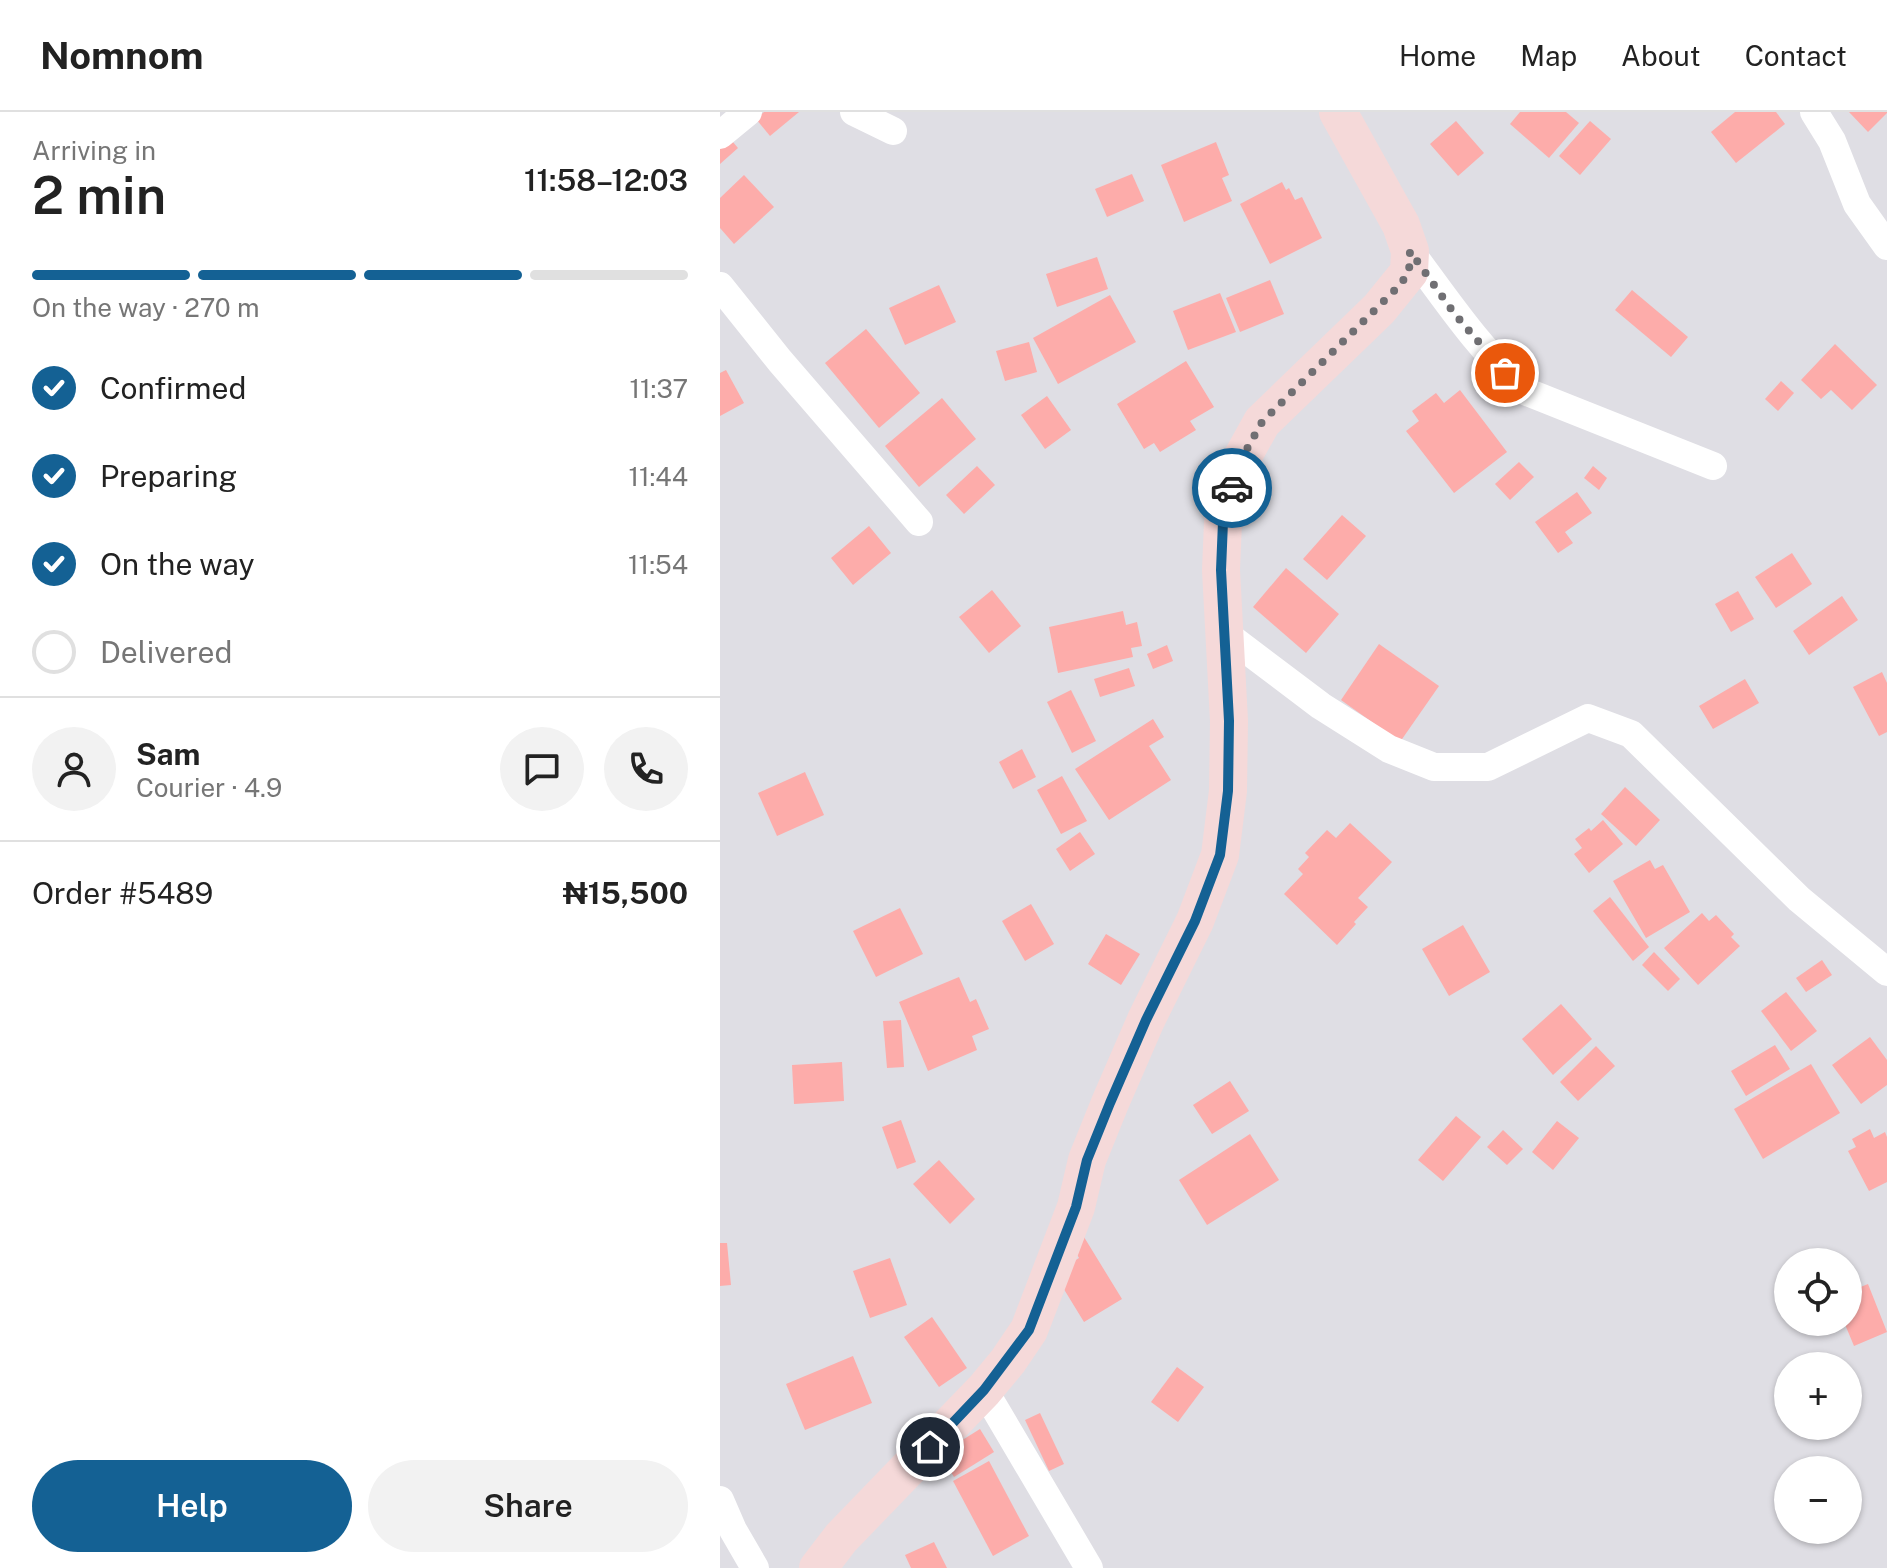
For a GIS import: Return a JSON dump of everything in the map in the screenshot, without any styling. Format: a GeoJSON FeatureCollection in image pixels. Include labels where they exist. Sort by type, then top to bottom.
{"type":"FeatureCollection","features":[{"type":"Feature","properties":{"kind":"street"},"geometry":{"type":"LineString","coordinates":[[720,135],[748,112]]}},
{"type":"Feature","properties":{"kind":"street"},"geometry":{"type":"LineString","coordinates":[[854,112],[893,131]]}},
{"type":"Feature","properties":{"kind":"street"},"geometry":{"type":"LineString","coordinates":[[1338,112],[1401,225],[1410,251],[1454,313],[1505,373],[1527,392],[1713,466]]}},
{"type":"Feature","properties":{"kind":"street"},"geometry":{"type":"LineString","coordinates":[[1814,112],[1832,141],[1857,204],[1887,246]]}},
{"type":"Feature","properties":{"kind":"street"},"geometry":{"type":"LineString","coordinates":[[818,1568],[841,1538],[984,1390],[1029,1330],[1076,1207],[1087,1160],[1146,1020],[1195,921],[1220,855],[1229,777],[1221,570],[1223,522],[1237,467],[1262,422],[1399,286],[1409,272],[1410,251]]}},
{"type":"Feature","properties":{"kind":"street"},"geometry":{"type":"LineString","coordinates":[[720,286],[780,361],[919,522]]}},
{"type":"Feature","properties":{"kind":"street"},"geometry":{"type":"LineString","coordinates":[[1223,632],[1389,749],[1434,767],[1488,767],[1588,718],[1631,734],[1799,899],[1887,972]]}},
{"type":"Feature","properties":{"kind":"street"},"geometry":{"type":"LineString","coordinates":[[984,1390],[1089,1568]]}},
{"type":"Feature","properties":{"kind":"street"},"geometry":{"type":"LineString","coordinates":[[720,1500],[755,1568]]}},
{"type":"Feature","properties":{"kind":"building"},"geometry":{"type":"Polygon","coordinates":[[[764,112],[799,112],[770,136],[756,119],[764,112]]]}},
{"type":"Feature","properties":{"kind":"building"},"geometry":{"type":"Polygon","coordinates":[[[1520,112],[1566,112],[1579,123],[1549,158],[1510,124],[1520,112]]]}},
{"type":"Feature","properties":{"kind":"building"},"geometry":{"type":"Polygon","coordinates":[[[1735,112],[1776,112],[1785,124],[1736,163],[1711,132],[1735,112]]]}},
{"type":"Feature","properties":{"kind":"building"},"geometry":{"type":"Polygon","coordinates":[[[1849,112],[1887,112],[1887,113],[1868,132],[1849,112]]]}},
{"type":"Feature","properties":{"kind":"building"},"geometry":{"type":"Polygon","coordinates":[[[1456,121],[1484,153],[1458,176],[1430,144],[1456,121]]]}},
{"type":"Feature","properties":{"kind":"building"},"geometry":{"type":"Polygon","coordinates":[[[1590,121],[1611,139],[1580,175],[1559,156],[1590,121]]]}},
{"type":"Feature","properties":{"kind":"building"},"geometry":{"type":"Polygon","coordinates":[[[727,135],[738,148],[720,164],[720,141],[727,135]]]}},
{"type":"Feature","properties":{"kind":"building"},"geometry":{"type":"Polygon","coordinates":[[[1216,142],[1229,175],[1222,178],[1232,201],[1184,222],[1161,165],[1216,142]]]}},
{"type":"Feature","properties":{"kind":"building"},"geometry":{"type":"Polygon","coordinates":[[[1132,174],[1144,201],[1107,217],[1095,189],[1132,174]]]}},
{"type":"Feature","properties":{"kind":"building"},"geometry":{"type":"Polygon","coordinates":[[[744,175],[774,207],[734,244],[720,228],[720,198],[744,175]]]}},
{"type":"Feature","properties":{"kind":"building"},"geometry":{"type":"Polygon","coordinates":[[[1282,182],[1295,200],[1302,197],[1322,238],[1270,264],[1240,204],[1282,182]]]}},
{"type":"Feature","properties":{"kind":"building"},"geometry":{"type":"Polygon","coordinates":[[[1097,257],[1108,289],[1057,307],[1046,274],[1097,257]]]}},
{"type":"Feature","properties":{"kind":"building"},"geometry":{"type":"Polygon","coordinates":[[[1270,280],[1284,314],[1240,332],[1226,298],[1270,280]]]}},
{"type":"Feature","properties":{"kind":"building"},"geometry":{"type":"Polygon","coordinates":[[[939,285],[956,322],[905,345],[889,308],[939,285]]]}},
{"type":"Feature","properties":{"kind":"building"},"geometry":{"type":"Polygon","coordinates":[[[1632,290],[1688,337],[1671,357],[1615,310],[1632,290]]]}},
{"type":"Feature","properties":{"kind":"building"},"geometry":{"type":"Polygon","coordinates":[[[1220,293],[1236,332],[1188,350],[1173,311],[1220,293]]]}},
{"type":"Feature","properties":{"kind":"building"},"geometry":{"type":"Polygon","coordinates":[[[1110,295],[1136,342],[1058,384],[1033,338],[1110,295]]]}},
{"type":"Feature","properties":{"kind":"building"},"geometry":{"type":"Polygon","coordinates":[[[866,329],[920,393],[879,428],[825,363],[866,329]]]}},
{"type":"Feature","properties":{"kind":"building"},"geometry":{"type":"Polygon","coordinates":[[[1029,342],[1037,372],[1005,381],[996,351],[1029,342]]]}},
{"type":"Feature","properties":{"kind":"building"},"geometry":{"type":"Polygon","coordinates":[[[1835,344],[1877,385],[1852,410],[1831,390],[1821,399],[1801,380],[1835,344]]]}},
{"type":"Feature","properties":{"kind":"building"},"geometry":{"type":"Polygon","coordinates":[[[1186,361],[1214,407],[1190,421],[1196,430],[1160,452],[1154,443],[1144,449],[1117,404],[1186,361]]]}},
{"type":"Feature","properties":{"kind":"building"},"geometry":{"type":"Polygon","coordinates":[[[726,370],[744,403],[720,416],[720,373],[726,370]]]}},
{"type":"Feature","properties":{"kind":"building"},"geometry":{"type":"Polygon","coordinates":[[[1781,381],[1794,393],[1778,411],[1765,399],[1781,381]]]}},
{"type":"Feature","properties":{"kind":"building"},"geometry":{"type":"Polygon","coordinates":[[[1460,390],[1507,452],[1454,493],[1406,431],[1419,421],[1412,411],[1436,393],[1444,403],[1460,390]]]}},
{"type":"Feature","properties":{"kind":"building"},"geometry":{"type":"Polygon","coordinates":[[[1047,396],[1071,430],[1045,449],[1021,415],[1047,396]]]}},
{"type":"Feature","properties":{"kind":"building"},"geometry":{"type":"Polygon","coordinates":[[[942,398],[976,439],[919,487],[885,446],[942,398]]]}},
{"type":"Feature","properties":{"kind":"building"},"geometry":{"type":"Polygon","coordinates":[[[1519,462],[1534,477],[1510,500],[1495,484],[1519,462]]]}},
{"type":"Feature","properties":{"kind":"building"},"geometry":{"type":"Polygon","coordinates":[[[977,466],[995,485],[964,514],[946,495],[977,466]]]}},
{"type":"Feature","properties":{"kind":"building"},"geometry":{"type":"Polygon","coordinates":[[[1593,466],[1607,478],[1599,490],[1584,478],[1593,466]]]}},
{"type":"Feature","properties":{"kind":"building"},"geometry":{"type":"Polygon","coordinates":[[[1577,492],[1592,513],[1565,532],[1573,543],[1558,553],[1535,522],[1577,492]]]}},
{"type":"Feature","properties":{"kind":"building"},"geometry":{"type":"Polygon","coordinates":[[[1342,515],[1366,536],[1327,580],[1303,559],[1342,515]]]}},
{"type":"Feature","properties":{"kind":"building"},"geometry":{"type":"Polygon","coordinates":[[[869,526],[891,553],[853,585],[831,558],[869,526]]]}},
{"type":"Feature","properties":{"kind":"building"},"geometry":{"type":"Polygon","coordinates":[[[1792,553],[1812,584],[1776,608],[1755,577],[1792,553]]]}},
{"type":"Feature","properties":{"kind":"building"},"geometry":{"type":"Polygon","coordinates":[[[1286,568],[1339,614],[1306,653],[1253,607],[1286,568]]]}},
{"type":"Feature","properties":{"kind":"building"},"geometry":{"type":"Polygon","coordinates":[[[992,590],[1021,626],[989,653],[959,617],[992,590]]]}},
{"type":"Feature","properties":{"kind":"building"},"geometry":{"type":"Polygon","coordinates":[[[1738,591],[1754,619],[1731,632],[1715,604],[1738,591]]]}},
{"type":"Feature","properties":{"kind":"building"},"geometry":{"type":"Polygon","coordinates":[[[1842,596],[1858,620],[1809,655],[1793,631],[1842,596]]]}},
{"type":"Feature","properties":{"kind":"building"},"geometry":{"type":"Polygon","coordinates":[[[1123,611],[1126,625],[1137,622],[1142,646],[1131,648],[1133,657],[1058,673],[1049,627],[1123,611]]]}},
{"type":"Feature","properties":{"kind":"building"},"geometry":{"type":"Polygon","coordinates":[[[1379,644],[1439,686],[1400,742],[1341,700],[1379,644]]]}},
{"type":"Feature","properties":{"kind":"building"},"geometry":{"type":"Polygon","coordinates":[[[1167,645],[1173,661],[1153,669],[1147,654],[1167,645]]]}},
{"type":"Feature","properties":{"kind":"building"},"geometry":{"type":"Polygon","coordinates":[[[1129,668],[1135,686],[1100,697],[1094,679],[1129,668]]]}},
{"type":"Feature","properties":{"kind":"building"},"geometry":{"type":"Polygon","coordinates":[[[1882,672],[1887,683],[1887,732],[1879,736],[1853,687],[1882,672]]]}},
{"type":"Feature","properties":{"kind":"building"},"geometry":{"type":"Polygon","coordinates":[[[1745,679],[1759,703],[1713,729],[1699,706],[1745,679]]]}},
{"type":"Feature","properties":{"kind":"building"},"geometry":{"type":"Polygon","coordinates":[[[1071,690],[1096,741],[1072,753],[1047,702],[1071,690]]]}},
{"type":"Feature","properties":{"kind":"building"},"geometry":{"type":"Polygon","coordinates":[[[1153,719],[1164,737],[1149,746],[1171,780],[1109,820],[1075,769],[1153,719]]]}},
{"type":"Feature","properties":{"kind":"building"},"geometry":{"type":"Polygon","coordinates":[[[1022,749],[1036,777],[1013,789],[999,762],[1022,749]]]}},
{"type":"Feature","properties":{"kind":"building"},"geometry":{"type":"Polygon","coordinates":[[[805,772],[824,815],[777,836],[758,793],[805,772]]]}},
{"type":"Feature","properties":{"kind":"building"},"geometry":{"type":"Polygon","coordinates":[[[1062,776],[1087,821],[1061,834],[1037,790],[1062,776]]]}},
{"type":"Feature","properties":{"kind":"building"},"geometry":{"type":"Polygon","coordinates":[[[1625,787],[1660,820],[1636,846],[1601,814],[1625,787]]]}},
{"type":"Feature","properties":{"kind":"building"},"geometry":{"type":"Polygon","coordinates":[[[1603,820],[1623,844],[1589,873],[1574,854],[1582,848],[1575,839],[1603,820]]]}},
{"type":"Feature","properties":{"kind":"building"},"geometry":{"type":"Polygon","coordinates":[[[1350,823],[1392,862],[1358,898],[1368,907],[1337,945],[1284,894],[1303,874],[1298,869],[1309,857],[1305,853],[1327,830],[1336,838],[1350,823]]]}},
{"type":"Feature","properties":{"kind":"building"},"geometry":{"type":"Polygon","coordinates":[[[1080,832],[1095,854],[1070,871],[1056,849],[1080,832]]]}},
{"type":"Feature","properties":{"kind":"building"},"geometry":{"type":"Polygon","coordinates":[[[1650,860],[1655,869],[1663,865],[1690,912],[1646,938],[1613,881],[1650,860]]]}},
{"type":"Feature","properties":{"kind":"building"},"geometry":{"type":"Polygon","coordinates":[[[1610,897],[1649,947],[1633,961],[1593,911],[1610,897]]]}},
{"type":"Feature","properties":{"kind":"building"},"geometry":{"type":"Polygon","coordinates":[[[1031,904],[1054,944],[1025,961],[1002,921],[1031,904]]]}},
{"type":"Feature","properties":{"kind":"building"},"geometry":{"type":"Polygon","coordinates":[[[900,908],[923,954],[876,977],[853,931],[900,908]]]}},
{"type":"Feature","properties":{"kind":"building"},"geometry":{"type":"Polygon","coordinates":[[[1702,913],[1709,921],[1716,915],[1734,934],[1731,937],[1740,946],[1698,985],[1664,948],[1702,913]]]}},
{"type":"Feature","properties":{"kind":"building"},"geometry":{"type":"Polygon","coordinates":[[[1463,925],[1490,972],[1449,996],[1422,949],[1463,925]]]}},
{"type":"Feature","properties":{"kind":"building"},"geometry":{"type":"Polygon","coordinates":[[[1106,934],[1140,954],[1121,985],[1088,964],[1106,934]]]}},
{"type":"Feature","properties":{"kind":"building"},"geometry":{"type":"Polygon","coordinates":[[[1654,952],[1680,979],[1668,991],[1642,965],[1654,952]]]}},
{"type":"Feature","properties":{"kind":"building"},"geometry":{"type":"Polygon","coordinates":[[[1822,960],[1832,975],[1806,992],[1796,978],[1822,960]]]}},
{"type":"Feature","properties":{"kind":"building"},"geometry":{"type":"Polygon","coordinates":[[[959,977],[970,1002],[976,999],[989,1029],[972,1036],[977,1050],[928,1071],[899,1002],[959,977]]]}},
{"type":"Feature","properties":{"kind":"building"},"geometry":{"type":"Polygon","coordinates":[[[1786,992],[1817,1031],[1791,1051],[1761,1011],[1786,992]]]}},
{"type":"Feature","properties":{"kind":"building"},"geometry":{"type":"Polygon","coordinates":[[[1561,1004],[1592,1039],[1553,1075],[1522,1039],[1561,1004]]]}},
{"type":"Feature","properties":{"kind":"building"},"geometry":{"type":"Polygon","coordinates":[[[901,1020],[904,1067],[887,1068],[883,1021],[901,1020]]]}},
{"type":"Feature","properties":{"kind":"building"},"geometry":{"type":"Polygon","coordinates":[[[1870,1037],[1887,1060],[1887,1085],[1861,1104],[1832,1065],[1870,1037]]]}},
{"type":"Feature","properties":{"kind":"building"},"geometry":{"type":"Polygon","coordinates":[[[1775,1045],[1790,1069],[1746,1096],[1731,1071],[1775,1045]]]}},
{"type":"Feature","properties":{"kind":"building"},"geometry":{"type":"Polygon","coordinates":[[[1596,1046],[1615,1066],[1578,1101],[1560,1082],[1596,1046]]]}},
{"type":"Feature","properties":{"kind":"building"},"geometry":{"type":"Polygon","coordinates":[[[842,1062],[844,1101],[794,1104],[792,1065],[842,1062]]]}},
{"type":"Feature","properties":{"kind":"building"},"geometry":{"type":"Polygon","coordinates":[[[1811,1064],[1840,1113],[1763,1159],[1734,1109],[1811,1064]]]}},
{"type":"Feature","properties":{"kind":"building"},"geometry":{"type":"Polygon","coordinates":[[[1230,1081],[1249,1111],[1212,1134],[1193,1105],[1230,1081]]]}},
{"type":"Feature","properties":{"kind":"building"},"geometry":{"type":"Polygon","coordinates":[[[1456,1116],[1481,1137],[1443,1181],[1418,1160],[1456,1116]]]}},
{"type":"Feature","properties":{"kind":"building"},"geometry":{"type":"Polygon","coordinates":[[[901,1120],[916,1162],[897,1169],[882,1127],[901,1120]]]}},
{"type":"Feature","properties":{"kind":"building"},"geometry":{"type":"Polygon","coordinates":[[[1557,1121],[1579,1138],[1553,1170],[1532,1152],[1557,1121]]]}},
{"type":"Feature","properties":{"kind":"building"},"geometry":{"type":"Polygon","coordinates":[[[1870,1129],[1874,1138],[1885,1132],[1887,1137],[1887,1182],[1869,1191],[1848,1151],[1856,1147],[1852,1139],[1870,1129]]]}},
{"type":"Feature","properties":{"kind":"building"},"geometry":{"type":"Polygon","coordinates":[[[1503,1130],[1523,1149],[1507,1165],[1487,1147],[1503,1130]]]}},
{"type":"Feature","properties":{"kind":"building"},"geometry":{"type":"Polygon","coordinates":[[[1250,1134],[1279,1180],[1207,1225],[1179,1180],[1250,1134]]]}},
{"type":"Feature","properties":{"kind":"building"},"geometry":{"type":"Polygon","coordinates":[[[939,1160],[975,1199],[950,1224],[913,1184],[939,1160]]]}},
{"type":"Feature","properties":{"kind":"building"},"geometry":{"type":"Polygon","coordinates":[[[1084,1237],[1122,1299],[1084,1322],[1054,1273],[1079,1258],[1071,1244],[1084,1237]]]}},
{"type":"Feature","properties":{"kind":"building"},"geometry":{"type":"Polygon","coordinates":[[[720,1243],[727,1243],[731,1285],[720,1286],[720,1243]]]}},
{"type":"Feature","properties":{"kind":"building"},"geometry":{"type":"Polygon","coordinates":[[[890,1258],[907,1305],[870,1318],[853,1271],[890,1258]]]}},
{"type":"Feature","properties":{"kind":"building"},"geometry":{"type":"Polygon","coordinates":[[[1868,1284],[1887,1332],[1854,1346],[1850,1336],[1862,1336],[1862,1286],[1868,1284]]]}},
{"type":"Feature","properties":{"kind":"building"},"geometry":{"type":"Polygon","coordinates":[[[932,1317],[967,1368],[939,1387],[904,1337],[932,1317]]]}},
{"type":"Feature","properties":{"kind":"building"},"geometry":{"type":"Polygon","coordinates":[[[853,1356],[872,1403],[805,1430],[786,1384],[853,1356]]]}},
{"type":"Feature","properties":{"kind":"building"},"geometry":{"type":"Polygon","coordinates":[[[1177,1367],[1204,1387],[1178,1422],[1151,1402],[1177,1367]]]}},
{"type":"Feature","properties":{"kind":"building"},"geometry":{"type":"Polygon","coordinates":[[[1040,1413],[1064,1464],[1049,1471],[1025,1420],[1040,1413]]]}},
{"type":"Feature","properties":{"kind":"building"},"geometry":{"type":"Polygon","coordinates":[[[980,1429],[994,1452],[954,1477],[940,1454],[980,1429]]]}},
{"type":"Feature","properties":{"kind":"building"},"geometry":{"type":"Polygon","coordinates":[[[989,1461],[1029,1536],[993,1556],[953,1481],[989,1461]]]}},
{"type":"Feature","properties":{"kind":"building"},"geometry":{"type":"Polygon","coordinates":[[[934,1542],[947,1568],[911,1568],[905,1555],[934,1542]]]}},
{"type":"Feature","properties":{"kind":"way so far"},"geometry":{"type":"LineString","coordinates":[[1232,488],[1237,467],[1262,422],[1399,286],[1409,272],[1410,251],[1454,313],[1505,373]]}},
{"type":"Feature","properties":{"kind":"route"},"geometry":{"type":"LineString","coordinates":[[930,1447],[984,1390],[1029,1330],[1076,1207],[1087,1160],[1146,1020],[1195,921],[1220,855],[1228,791],[1229,721],[1221,570],[1223,522],[1232,488]]}}]}
